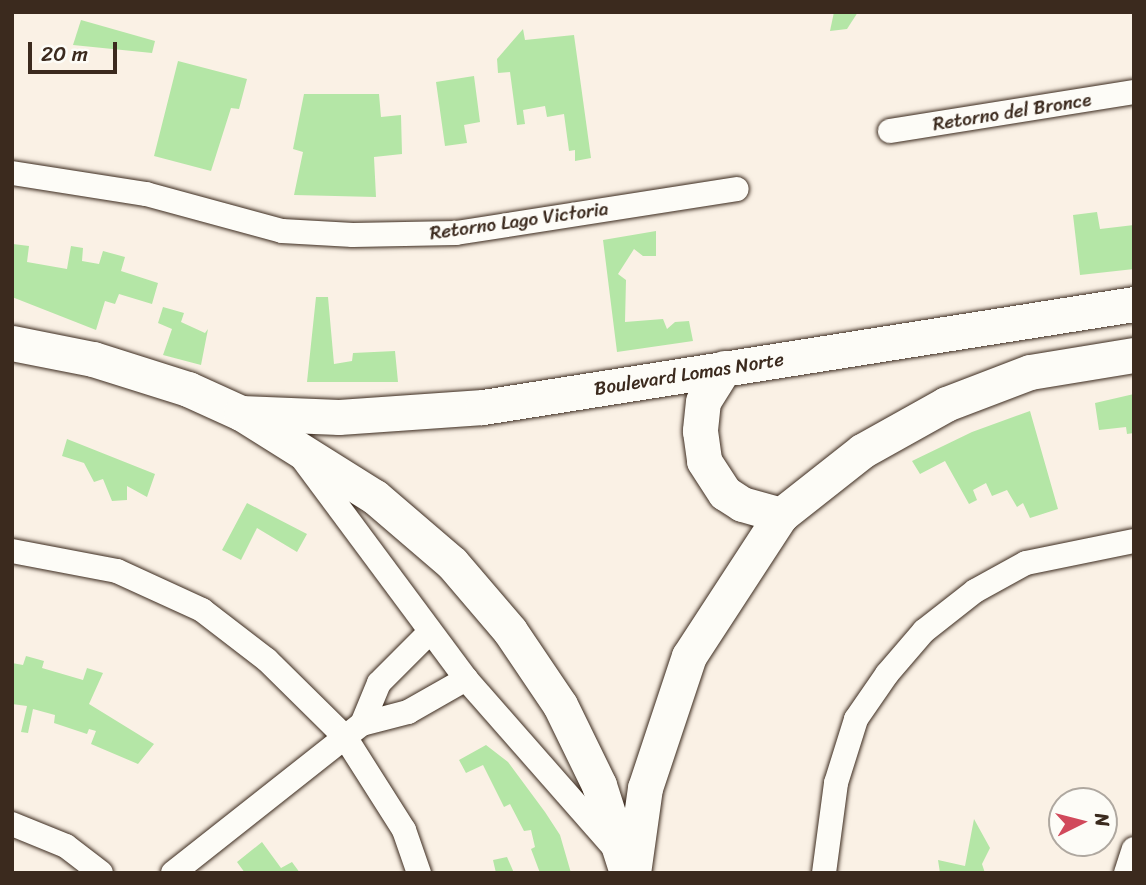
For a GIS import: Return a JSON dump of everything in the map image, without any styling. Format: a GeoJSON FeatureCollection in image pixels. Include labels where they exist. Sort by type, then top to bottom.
{"type":"FeatureCollection","features":[{"type":"Feature","properties":{"kind":"street","name":"Retorno del Bronce"},"geometry":{"type":"LineString","coordinates":[[890,131],[1134,92]]}},
{"type":"Feature","properties":{"kind":"street","name":"Retorno Lago Victoria"},"geometry":{"type":"LineString","coordinates":[[12,173],[146,194],[282,231],[353,235],[456,233],[737,189]]}},
{"type":"Feature","properties":{"kind":"street","name":"Boulevard Lomas Norte"},"geometry":{"type":"LineString","coordinates":[[242,413],[339,417],[420,414],[1134,304]]}},
{"type":"Feature","properties":{"kind":"street"},"geometry":{"type":"LineString","coordinates":[[15,342],[188,389],[242,413],[376,497],[452,563],[510,631],[560,705],[599,785],[629,869]]}},
{"type":"Feature","properties":{"kind":"street"},"geometry":{"type":"LineString","coordinates":[[629,869],[645,788],[689,656],[780,514],[862,451],[946,404],[1030,372],[1134,355]]}},
{"type":"Feature","properties":{"kind":"street"},"geometry":{"type":"LineString","coordinates":[[724,368],[703,401],[699,431],[704,461],[725,493],[742,504],[780,514]]}},
{"type":"Feature","properties":{"kind":"street"},"geometry":{"type":"LineString","coordinates":[[292,444],[466,679],[629,869]]}},
{"type":"Feature","properties":{"kind":"street"},"geometry":{"type":"LineString","coordinates":[[824,873],[836,783],[856,719],[887,674],[924,631],[975,591],[1026,563],[1134,541]]}},
{"type":"Feature","properties":{"kind":"street"},"geometry":{"type":"LineString","coordinates":[[12,551],[117,571],[202,610],[267,660],[354,730],[404,830],[419,873]]}},
{"type":"Feature","properties":{"kind":"street"},"geometry":{"type":"LineString","coordinates":[[354,730],[379,683],[429,632]]}},
{"type":"Feature","properties":{"kind":"street"},"geometry":{"type":"LineString","coordinates":[[173,873],[354,730],[408,712],[466,679]]}},
{"type":"Feature","properties":{"kind":"street"},"geometry":{"type":"LineString","coordinates":[[12,824],[66,846],[102,873]]}},
{"type":"Feature","properties":{"kind":"street"},"geometry":{"type":"LineString","coordinates":[[1126,873],[1134,849]]}},
{"type":"Feature","properties":{"kind":"green space"},"geometry":{"type":"Polygon","coordinates":[[[834,12],[858,12],[847,29],[830,31],[834,12]]]}},
{"type":"Feature","properties":{"kind":"green space"},"geometry":{"type":"Polygon","coordinates":[[[81,20],[155,41],[152,53],[73,45],[81,20]]]}},
{"type":"Feature","properties":{"kind":"green space"},"geometry":{"type":"Polygon","coordinates":[[[523,29],[525,40],[574,35],[591,158],[575,161],[575,150],[569,151],[564,114],[547,117],[545,106],[523,110],[525,124],[517,125],[510,72],[498,73],[497,59],[523,29]]]}},
{"type":"Feature","properties":{"kind":"green space"},"geometry":{"type":"Polygon","coordinates":[[[178,61],[247,79],[239,109],[231,108],[211,171],[154,156],[178,61]]]}},
{"type":"Feature","properties":{"kind":"green space"},"geometry":{"type":"Polygon","coordinates":[[[474,76],[480,122],[464,125],[467,143],[445,146],[436,82],[474,76]]]}},
{"type":"Feature","properties":{"kind":"green space"},"geometry":{"type":"Polygon","coordinates":[[[304,94],[379,94],[381,117],[401,115],[402,154],[374,157],[376,197],[294,195],[303,152],[293,149],[304,94]]]}},
{"type":"Feature","properties":{"kind":"green space"},"geometry":{"type":"Polygon","coordinates":[[[1097,212],[1100,229],[1134,225],[1134,269],[1080,275],[1073,215],[1097,212]]]}},
{"type":"Feature","properties":{"kind":"green space"},"geometry":{"type":"Polygon","coordinates":[[[656,231],[656,256],[643,256],[634,249],[618,274],[626,280],[625,322],[663,319],[667,329],[675,322],[689,321],[693,341],[617,352],[603,240],[656,231]]]}},
{"type":"Feature","properties":{"kind":"green space"},"geometry":{"type":"Polygon","coordinates":[[[13,244],[29,246],[27,262],[67,269],[71,246],[83,248],[82,261],[99,264],[103,251],[125,257],[121,271],[158,283],[152,304],[119,294],[115,304],[105,301],[96,330],[12,297],[13,244]]]}},
{"type":"Feature","properties":{"kind":"green space"},"geometry":{"type":"Polygon","coordinates":[[[316,297],[328,297],[334,364],[352,361],[353,353],[395,351],[398,382],[307,382],[316,297]]]}},
{"type":"Feature","properties":{"kind":"green space"},"geometry":{"type":"Polygon","coordinates":[[[163,307],[184,313],[181,322],[205,333],[208,329],[201,365],[163,355],[172,329],[158,323],[163,307]]]}},
{"type":"Feature","properties":{"kind":"green space"},"geometry":{"type":"Polygon","coordinates":[[[1134,394],[1134,433],[1127,434],[1126,427],[1099,430],[1095,403],[1134,394]]]}},
{"type":"Feature","properties":{"kind":"green space"},"geometry":{"type":"Polygon","coordinates":[[[1030,411],[1058,509],[1030,518],[1023,503],[1017,507],[1007,490],[992,496],[986,483],[973,490],[977,500],[969,504],[945,461],[920,474],[912,461],[972,432],[1030,411]]]}},
{"type":"Feature","properties":{"kind":"green space"},"geometry":{"type":"Polygon","coordinates":[[[67,439],[155,474],[147,497],[127,486],[127,500],[112,501],[103,479],[94,482],[84,463],[62,456],[67,439]]]}},
{"type":"Feature","properties":{"kind":"green space"},"geometry":{"type":"Polygon","coordinates":[[[247,503],[307,534],[297,552],[257,528],[241,560],[222,550],[247,503]]]}},
{"type":"Feature","properties":{"kind":"green space"},"geometry":{"type":"Polygon","coordinates":[[[26,656],[44,661],[42,668],[83,680],[87,668],[103,673],[89,704],[154,744],[138,764],[91,744],[96,731],[89,729],[87,734],[54,723],[55,715],[33,709],[28,733],[21,732],[27,706],[12,704],[12,663],[23,665],[26,656]]]}},
{"type":"Feature","properties":{"kind":"green space"},"geometry":{"type":"Polygon","coordinates":[[[486,745],[508,762],[545,812],[560,835],[571,873],[540,873],[531,849],[535,847],[531,830],[524,831],[510,804],[504,807],[483,765],[466,773],[459,760],[486,745]]]}},
{"type":"Feature","properties":{"kind":"green space"},"geometry":{"type":"Polygon","coordinates":[[[974,819],[990,848],[982,864],[985,873],[940,873],[938,860],[965,866],[974,819]]]}},
{"type":"Feature","properties":{"kind":"green space"},"geometry":{"type":"Polygon","coordinates":[[[262,842],[281,868],[292,862],[300,873],[245,873],[237,862],[262,842]]]}},
{"type":"Feature","properties":{"kind":"green space"},"geometry":{"type":"Polygon","coordinates":[[[507,857],[514,873],[496,873],[493,860],[507,857]]]}}]}
